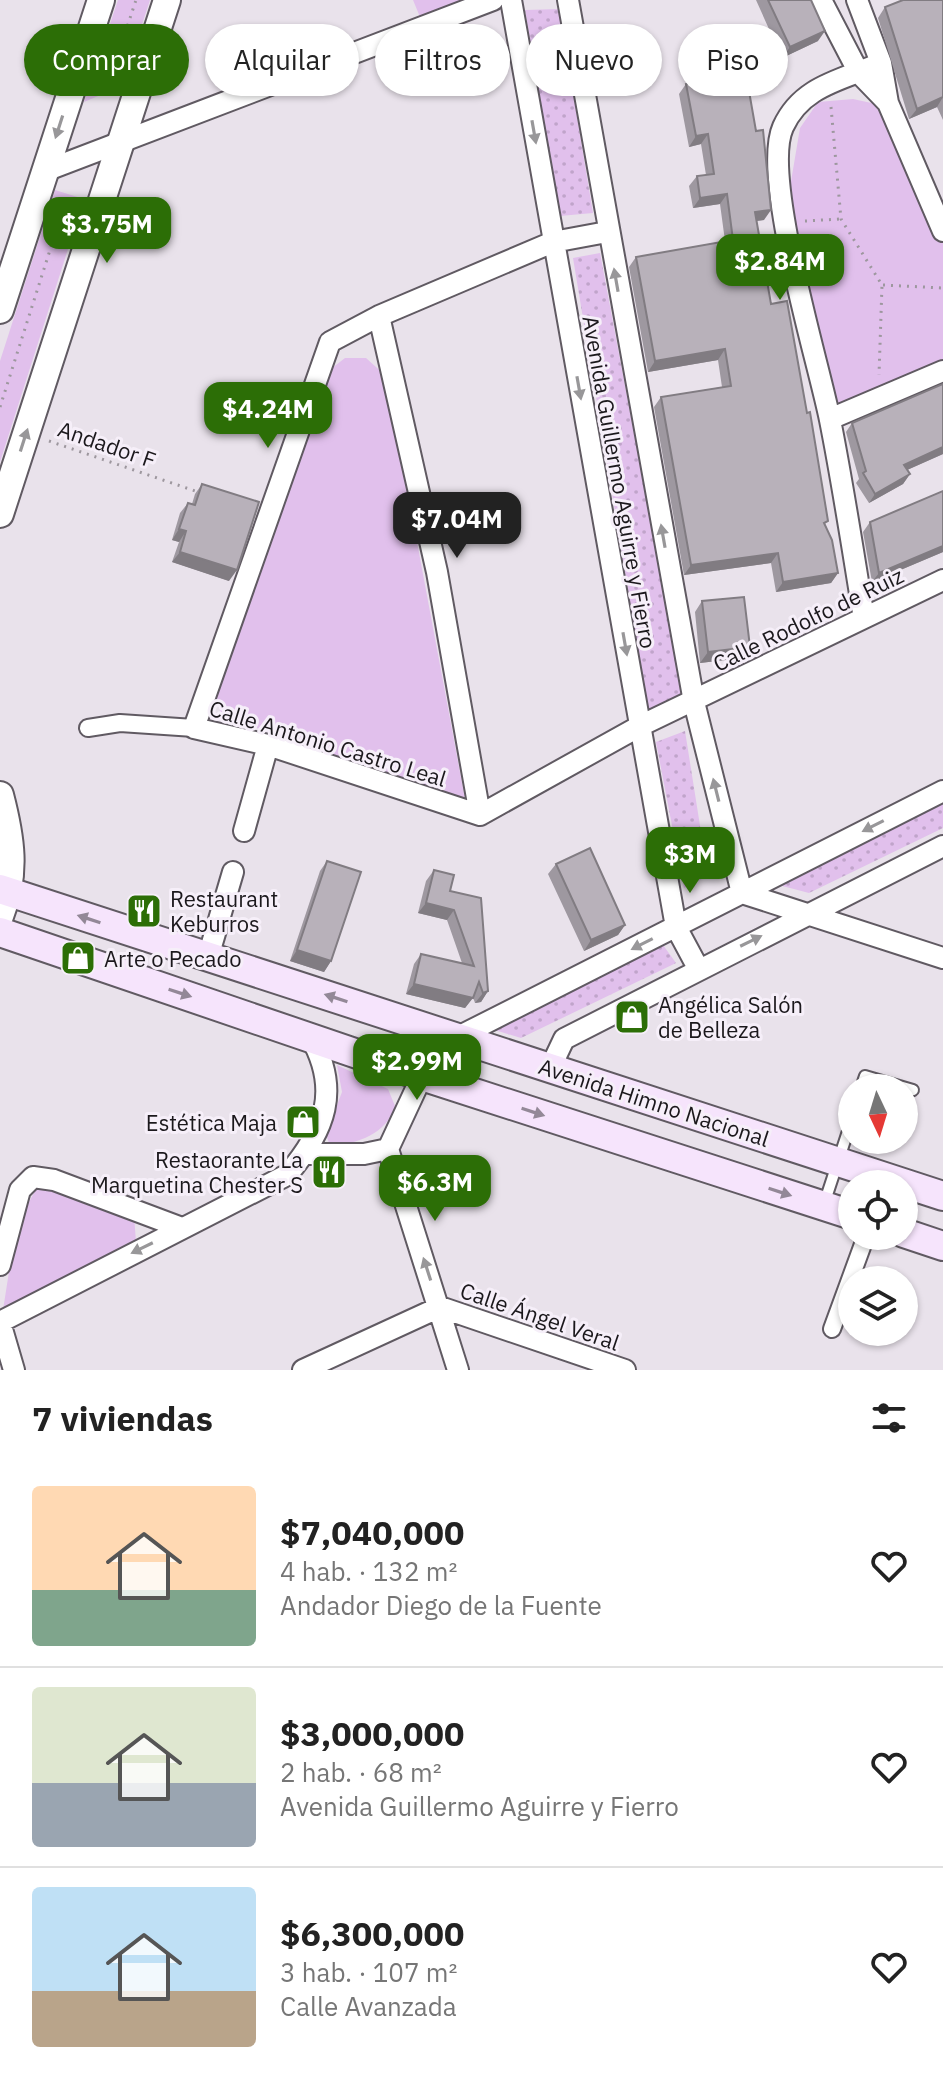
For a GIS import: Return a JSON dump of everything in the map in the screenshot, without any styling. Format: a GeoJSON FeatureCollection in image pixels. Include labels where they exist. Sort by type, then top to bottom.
{"type":"FeatureCollection","features":[{"type":"Feature","properties":{"kind":"main road","name":"Avenida Himno Nacional"},"geometry":{"type":"LineString","coordinates":[[3,899],[208,957],[943,1196]]}},
{"type":"Feature","properties":{"kind":"main road"},"geometry":{"type":"LineString","coordinates":[[0,932],[422,1076],[838,1211]]}},
{"type":"Feature","properties":{"kind":"main road"},"geometry":{"type":"LineString","coordinates":[[918,1238],[943,1246]]}},
{"type":"Feature","properties":{"kind":"street"},"geometry":{"type":"LineString","coordinates":[[0,310],[101,0]]}},
{"type":"Feature","properties":{"kind":"street"},"geometry":{"type":"LineString","coordinates":[[0,514],[167,0]]}},
{"type":"Feature","properties":{"kind":"street"},"geometry":{"type":"LineString","coordinates":[[45,171],[493,0]]}},
{"type":"Feature","properties":{"kind":"street","name":"Avenida Guillermo Aguirre y Fierro"},"geometry":{"type":"LineString","coordinates":[[511,0],[676,927],[698,968]]}},
{"type":"Feature","properties":{"kind":"street","name":"Avenida Guillermo Aguirre y Fierro"},"geometry":{"type":"LineString","coordinates":[[568,0],[607,232],[694,702],[742,893]]}},
{"type":"Feature","properties":{"kind":"street"},"geometry":{"type":"LineString","coordinates":[[821,0],[859,73],[888,103]]}},
{"type":"Feature","properties":{"kind":"street"},"geometry":{"type":"LineString","coordinates":[[857,0],[881,63],[888,103],[943,231]]}},
{"type":"Feature","properties":{"kind":"street"},"geometry":{"type":"LineString","coordinates":[[864,618],[830,419],[784,223],[777,158],[782,128],[807,93],[881,63]]}},
{"type":"Feature","properties":{"kind":"street","name":"Calle Antonio Castro Leal"},"geometry":{"type":"LineString","coordinates":[[480,815],[268,745],[194,728],[330,342],[379,316],[553,242],[607,232]]}},
{"type":"Feature","properties":{"kind":"street"},"geometry":{"type":"LineString","coordinates":[[379,316],[437,572],[480,815],[640,726],[694,702]]}},
{"type":"Feature","properties":{"kind":"street"},"geometry":{"type":"LineString","coordinates":[[830,419],[943,371]]}},
{"type":"Feature","properties":{"kind":"street","name":"Calle Rodolfo de Ruiz"},"geometry":{"type":"LineString","coordinates":[[694,702],[943,580]]}},
{"type":"Feature","properties":{"kind":"street"},"geometry":{"type":"LineString","coordinates":[[88,728],[120,723],[194,728]]}},
{"type":"Feature","properties":{"kind":"street"},"geometry":{"type":"LineString","coordinates":[[244,831],[268,745]]}},
{"type":"Feature","properties":{"kind":"street"},"geometry":{"type":"LineString","coordinates":[[458,1037],[943,791]]}},
{"type":"Feature","properties":{"kind":"street"},"geometry":{"type":"LineString","coordinates":[[0,795],[13,843],[3,899]]}},
{"type":"Feature","properties":{"kind":"street"},"geometry":{"type":"LineString","coordinates":[[560,1070],[555,1058],[564,1039],[698,968],[943,846]]}},
{"type":"Feature","properties":{"kind":"street"},"geometry":{"type":"LineString","coordinates":[[208,957],[233,872]]}},
{"type":"Feature","properties":{"kind":"street"},"geometry":{"type":"LineString","coordinates":[[742,893],[943,958]]}},
{"type":"Feature","properties":{"kind":"street"},"geometry":{"type":"LineString","coordinates":[[14,1370],[0,1322],[287,1175],[305,1154],[321,1126],[326,1102],[324,1061],[310,1036]]}},
{"type":"Feature","properties":{"kind":"street"},"geometry":{"type":"LineString","coordinates":[[422,1076],[388,1149],[458,1370]]}},
{"type":"Feature","properties":{"kind":"street"},"geometry":{"type":"LineString","coordinates":[[305,1154],[364,1154],[388,1149]]}},
{"type":"Feature","properties":{"kind":"street"},"geometry":{"type":"LineString","coordinates":[[0,1265],[20,1190],[33,1177],[54,1180],[182,1228]]}},
{"type":"Feature","properties":{"kind":"street"},"geometry":{"type":"LineString","coordinates":[[832,1329],[861,1250]]}},
{"type":"Feature","properties":{"kind":"street"},"geometry":{"type":"LineString","coordinates":[[303,1370],[440,1307]]}},
{"type":"Feature","properties":{"kind":"street","name":"Calle Ángel Veral"},"geometry":{"type":"LineString","coordinates":[[440,1307],[625,1370]]}},
{"type":"Feature","properties":{"kind":"lane"},"geometry":{"type":"LineString","coordinates":[[823,1206],[841,1154]]}},
{"type":"Feature","properties":{"kind":"path"},"geometry":{"type":"LineString","coordinates":[[128,24],[136,0]]}},
{"type":"Feature","properties":{"kind":"path"},"geometry":{"type":"LineString","coordinates":[[829,84],[841,219],[882,285],[878,399]]}},
{"type":"Feature","properties":{"kind":"path"},"geometry":{"type":"LineString","coordinates":[[0,407],[65,203]]}},
{"type":"Feature","properties":{"kind":"path"},"geometry":{"type":"LineString","coordinates":[[784,223],[841,219]]}},
{"type":"Feature","properties":{"kind":"path"},"geometry":{"type":"LineString","coordinates":[[882,285],[943,288]]}},
{"type":"Feature","properties":{"kind":"path","name":"Andador F"},"geometry":{"type":"LineString","coordinates":[[26,434],[208,495]]}},
{"type":"Feature","properties":{"kind":"shaded area"},"geometry":{"type":"Polygon","coordinates":[[[118,0],[150,0],[142,24],[110,24],[118,0]]]}},
{"type":"Feature","properties":{"kind":"shaded area"},"geometry":{"type":"Polygon","coordinates":[[[413,0],[465,0],[420,17],[413,0]]]}},
{"type":"Feature","properties":{"kind":"shaded area"},"geometry":{"type":"Polygon","coordinates":[[[559,9],[562,24],[527,24],[525,10],[559,9]]]}},
{"type":"Feature","properties":{"kind":"shaded area"},"geometry":{"type":"Polygon","coordinates":[[[540,96],[574,96],[593,213],[560,216],[540,96]]]}},
{"type":"Feature","properties":{"kind":"shaded area"},"geometry":{"type":"Polygon","coordinates":[[[853,99],[876,104],[890,114],[943,231],[943,371],[831,416],[784,223],[800,128],[818,102],[853,99]]]}},
{"type":"Feature","properties":{"kind":"shaded area"},"geometry":{"type":"Polygon","coordinates":[[[55,190],[84,199],[0,462],[0,361],[55,190]]]}},
{"type":"Feature","properties":{"kind":"shaded area"},"geometry":{"type":"Polygon","coordinates":[[[600,253],[683,694],[648,710],[573,258],[600,253]]]}},
{"type":"Feature","properties":{"kind":"shaded area"},"geometry":{"type":"Polygon","coordinates":[[[345,358],[366,358],[386,376],[465,799],[222,716],[215,697],[327,372],[345,358]]]}},
{"type":"Feature","properties":{"kind":"shaded area"},"geometry":{"type":"Polygon","coordinates":[[[685,731],[708,876],[684,888],[656,742],[685,731]]]}},
{"type":"Feature","properties":{"kind":"shaded area"},"geometry":{"type":"Polygon","coordinates":[[[943,799],[943,828],[809,893],[771,883],[943,799]]]}},
{"type":"Feature","properties":{"kind":"shaded area"},"geometry":{"type":"Polygon","coordinates":[[[658,938],[676,963],[521,1038],[485,1027],[658,938]]]}},
{"type":"Feature","properties":{"kind":"shaded area"},"geometry":{"type":"Polygon","coordinates":[[[337,1065],[388,1089],[395,1106],[385,1124],[370,1136],[330,1146],[326,1134],[342,1092],[337,1065]]]}},
{"type":"Feature","properties":{"kind":"shaded area"},"geometry":{"type":"Polygon","coordinates":[[[38,1185],[134,1215],[136,1242],[3,1310],[16,1227],[38,1185]]]}},
{"type":"Feature","properties":{"kind":"building"},"geometry":{"type":"Polygon","coordinates":[[[768,0],[811,0],[825,31],[790,47],[788,24],[779,24],[768,0]]]}},
{"type":"Feature","properties":{"kind":"building"},"geometry":{"type":"Polygon","coordinates":[[[903,0],[943,0],[943,97],[917,109],[885,7],[903,0]]]}},
{"type":"Feature","properties":{"kind":"building"},"geometry":{"type":"Polygon","coordinates":[[[688,96],[750,96],[756,131],[763,130],[771,210],[755,212],[771,304],[787,301],[807,413],[810,412],[828,521],[824,523],[832,540],[838,573],[783,582],[778,553],[691,565],[661,397],[731,386],[725,349],[655,361],[636,257],[733,240],[727,194],[700,198],[697,176],[714,174],[708,134],[696,136],[688,96]]]}},
{"type":"Feature","properties":{"kind":"building"},"geometry":{"type":"Polygon","coordinates":[[[943,384],[943,447],[904,465],[910,474],[875,494],[863,473],[866,471],[852,423],[943,384]]]}},
{"type":"Feature","properties":{"kind":"building"},"geometry":{"type":"Polygon","coordinates":[[[202,484],[259,502],[237,570],[180,552],[186,531],[179,529],[188,503],[195,505],[202,484]]]}},
{"type":"Feature","properties":{"kind":"building"},"geometry":{"type":"Polygon","coordinates":[[[943,491],[943,546],[879,573],[870,522],[943,491]]]}},
{"type":"Feature","properties":{"kind":"building"},"geometry":{"type":"Polygon","coordinates":[[[744,597],[750,647],[708,652],[702,601],[744,597]]]}},
{"type":"Feature","properties":{"kind":"building"},"geometry":{"type":"Polygon","coordinates":[[[590,848],[625,925],[591,940],[556,864],[590,848]]]}},
{"type":"Feature","properties":{"kind":"building"},"geometry":{"type":"Polygon","coordinates":[[[327,861],[361,872],[331,961],[297,950],[327,861]]]}},
{"type":"Feature","properties":{"kind":"building"},"geometry":{"type":"Polygon","coordinates":[[[434,870],[454,875],[450,891],[481,898],[488,991],[483,993],[479,982],[473,998],[414,984],[421,954],[474,966],[454,910],[426,903],[434,870]]]}},
{"type":"Feature","properties":{"kind":"place","name":"Restaurant Keburros"},"geometry":{"type":"Point","coordinates":[144,911]}},
{"type":"Feature","properties":{"kind":"place","name":"Arte o Pecado"},"geometry":{"type":"Point","coordinates":[78,958]}},
{"type":"Feature","properties":{"kind":"place","name":"Angélica Salón de Belleza"},"geometry":{"type":"Point","coordinates":[632,1017]}},
{"type":"Feature","properties":{"kind":"place","name":"Estética Maja"},"geometry":{"type":"Point","coordinates":[303,1122]}},
{"type":"Feature","properties":{"kind":"place","name":"Restaorante La Marquetina Chester S"},"geometry":{"type":"Point","coordinates":[329,1172]}}]}
